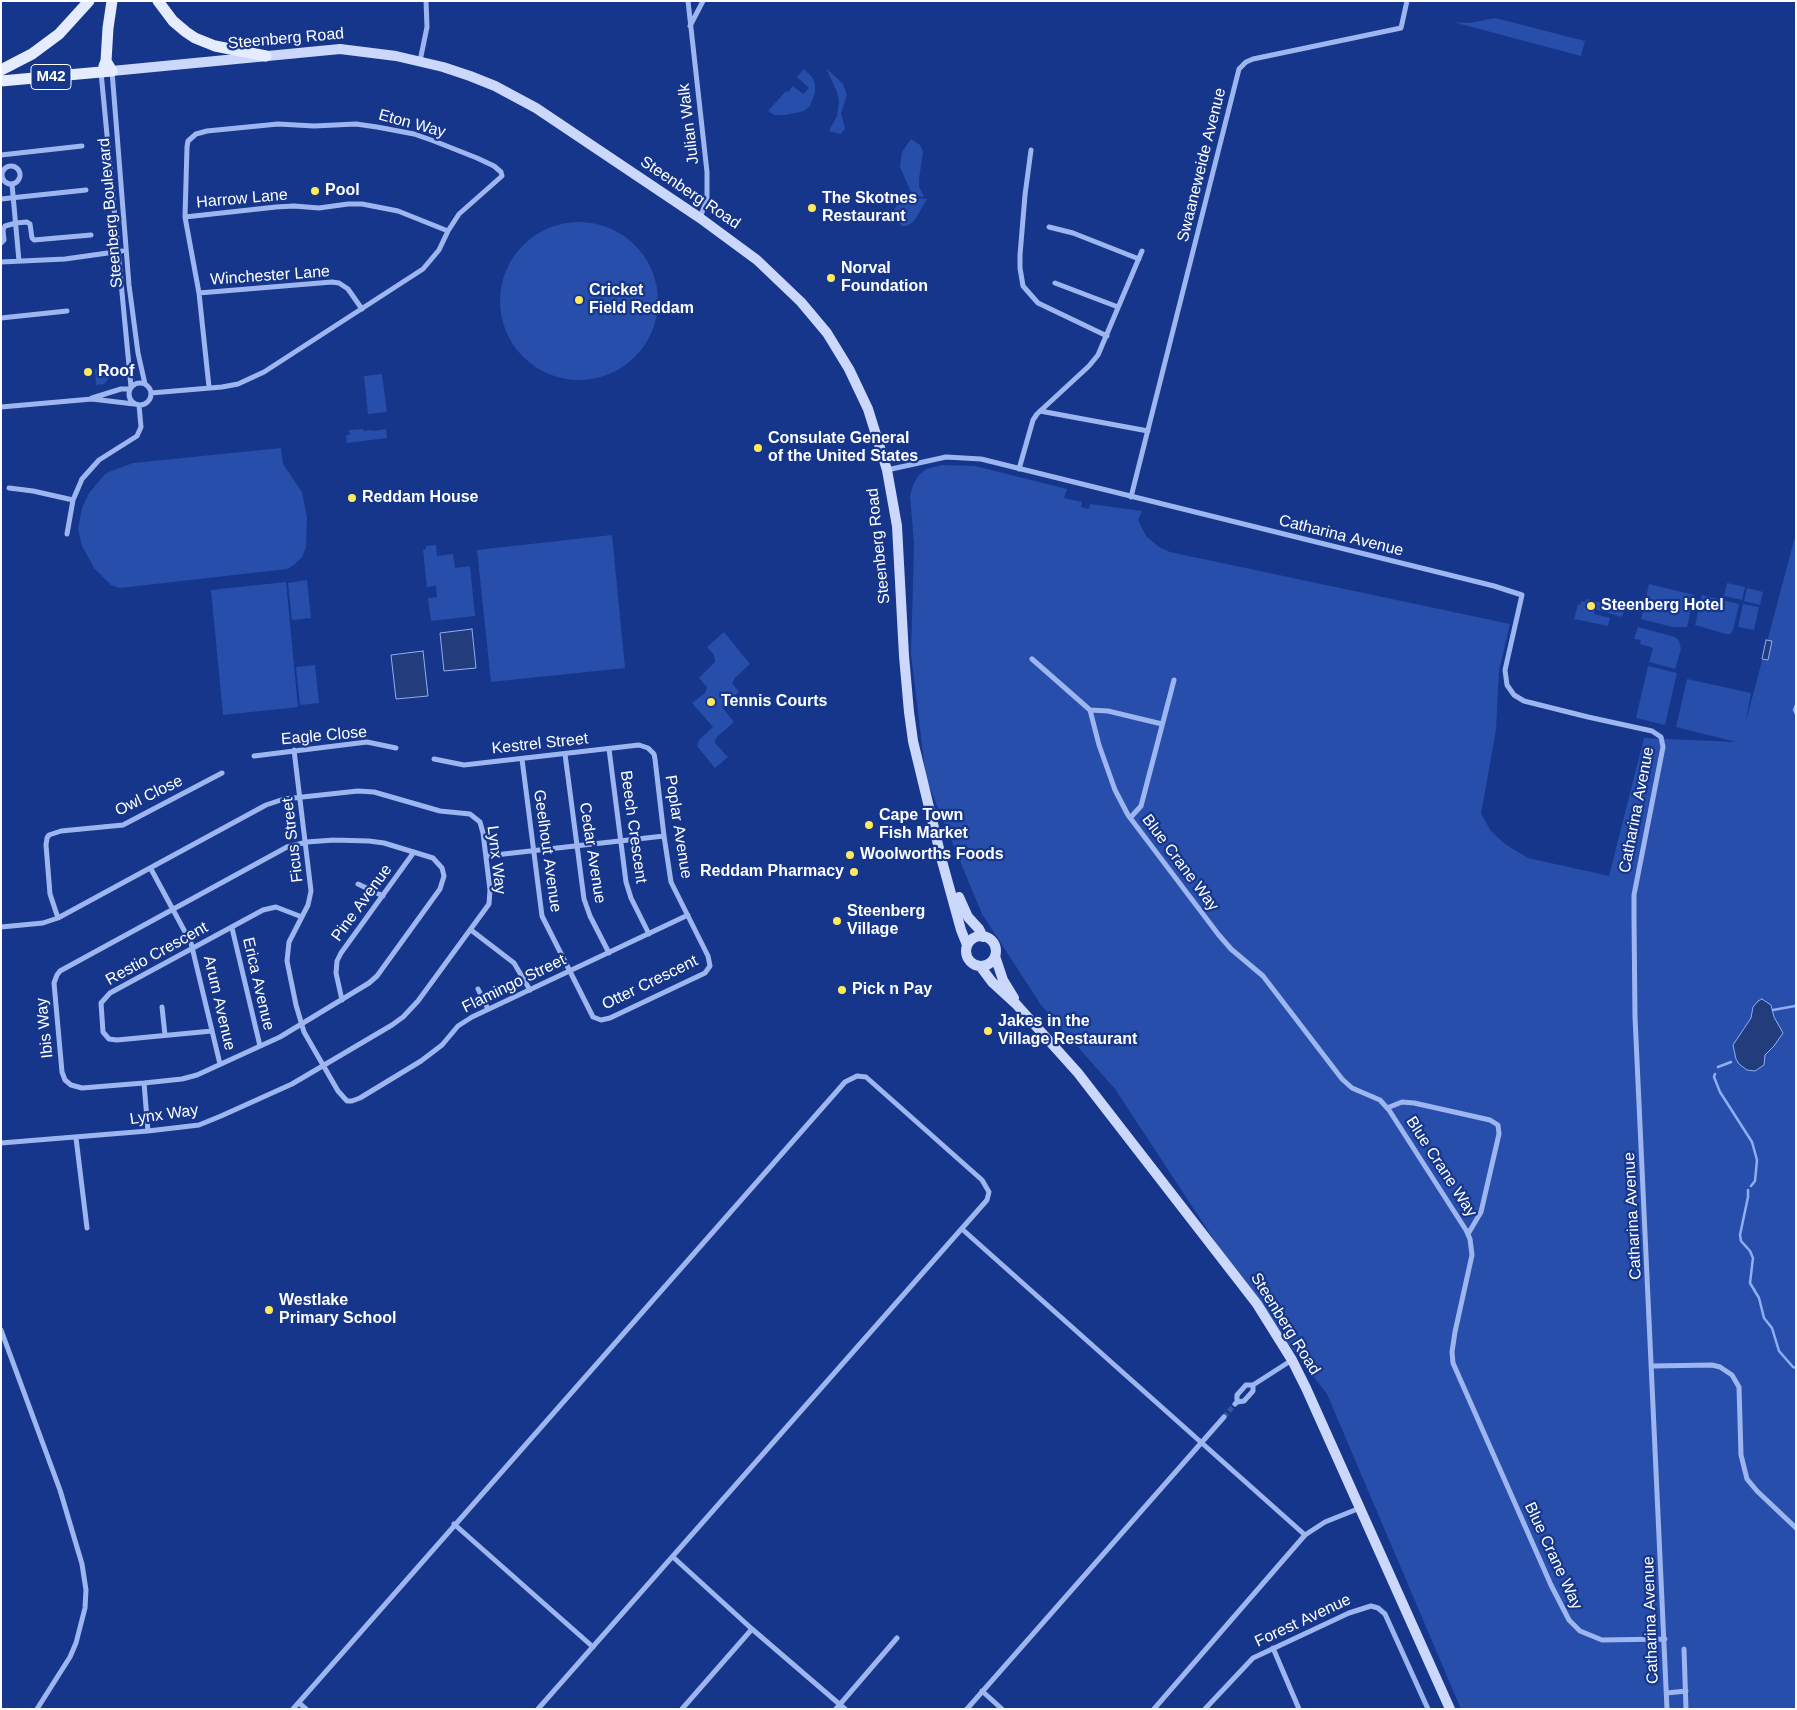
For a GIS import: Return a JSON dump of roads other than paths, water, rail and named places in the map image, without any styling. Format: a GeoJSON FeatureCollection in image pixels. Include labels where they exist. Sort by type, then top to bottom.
{"type":"FeatureCollection","features":[{"type":"Feature","properties":{"kind":"main road"},"geometry":{"type":"LineString","coordinates":[[1,70],[25,58],[47,43],[70,23],[90,1]]}},
{"type":"Feature","properties":{"kind":"main road"},"geometry":{"type":"LineString","coordinates":[[106,68],[108,28],[112,1]]}},
{"type":"Feature","properties":{"kind":"main road"},"geometry":{"type":"LineString","coordinates":[[158,1],[173,21],[195,38],[215,46],[266,56]]}},
{"type":"Feature","properties":{"kind":"main road","name":"Steenberg Road"},"geometry":{"type":"LineString","coordinates":[[1,81],[106,68],[340,49],[376,53],[420,62],[470,76],[522,100],[700,218],[744,249],[773,274],[828,333],[849,369],[868,408],[887,470],[897,526],[909,712],[922,781],[961,930],[967,945]]}},
{"type":"Feature","properties":{"kind":"main road","name":"Steenberg Road"},"geometry":{"type":"LineString","coordinates":[[938,842],[947,859],[964,910],[983,937]]}},
{"type":"Feature","properties":{"kind":"main road"},"geometry":{"type":"LineString","coordinates":[[967,945],[974,939],[983,937]]}},
{"type":"Feature","properties":{"kind":"main road","name":"M42"},"geometry":{"type":"LineString","coordinates":[[983,937],[993,943],[995,956]]}},
{"type":"Feature","properties":{"kind":"main road","name":"M42"},"geometry":{"type":"LineString","coordinates":[[967,945],[966,954],[968,959],[971,963],[980,966]]}},
{"type":"Feature","properties":{"kind":"main road"},"geometry":{"type":"LineString","coordinates":[[980,966],[991,962],[995,956]]}},
{"type":"Feature","properties":{"kind":"main road","name":"Steenberg Road"},"geometry":{"type":"LineString","coordinates":[[995,956],[1003,980],[1016,1004]]}},
{"type":"Feature","properties":{"kind":"main road","name":"Steenberg Road"},"geometry":{"type":"LineString","coordinates":[[980,966],[992,982],[1016,1004],[1078,1073],[1257,1304],[1292,1360],[1323,1422],[1450,1709]]}},
{"type":"Feature","properties":{"kind":"street"},"geometry":{"type":"LineString","coordinates":[[420,62],[428,27],[426,1]]}},
{"type":"Feature","properties":{"kind":"street","name":"Julian Walk"},"geometry":{"type":"LineString","coordinates":[[688,1],[707,172],[707,199],[700,218]]}},
{"type":"Feature","properties":{"kind":"street"},"geometry":{"type":"LineString","coordinates":[[690,26],[703,1]]}},
{"type":"Feature","properties":{"kind":"street","name":"Swaaneweide Avenue"},"geometry":{"type":"LineString","coordinates":[[1131,497],[1239,69],[1248,60],[1401,28],[1407,1]]}},
{"type":"Feature","properties":{"kind":"street","name":"Steenberg Boulevard"},"geometry":{"type":"LineString","coordinates":[[106,68],[135,335],[145,384]]}},
{"type":"Feature","properties":{"kind":"street","name":"Steenberg Boulevard"},"geometry":{"type":"LineString","coordinates":[[106,68],[130,388]]}},
{"type":"Feature","properties":{"kind":"street","name":"Eton Way"},"geometry":{"type":"LineString","coordinates":[[151,392],[209,387],[238,384],[253,378],[362,309],[423,269],[438,250],[448,231],[466,206],[502,176],[500,170],[414,134],[356,124],[314,126],[270,124],[196,134],[188,141],[186,147],[185,217],[199,293],[209,387]]}},
{"type":"Feature","properties":{"kind":"street"},"geometry":{"type":"LineString","coordinates":[[1,155],[82,146]]}},
{"type":"Feature","properties":{"kind":"street"},"geometry":{"type":"LineString","coordinates":[[1032,150],[1025,195],[1020,255],[1020,268],[1024,286],[1038,303],[1106,336]]}},
{"type":"Feature","properties":{"kind":"street"},"geometry":{"type":"LineString","coordinates":[[8,154],[10,166]]}},
{"type":"Feature","properties":{"kind":"street"},"geometry":{"type":"LineString","coordinates":[[10,166],[17,169],[20,174],[19,180],[12,184],[4,182],[2,176],[3,170],[10,166]]}},
{"type":"Feature","properties":{"kind":"street"},"geometry":{"type":"LineString","coordinates":[[12,184],[18,261]]}},
{"type":"Feature","properties":{"kind":"street"},"geometry":{"type":"LineString","coordinates":[[1,199],[86,190]]}},
{"type":"Feature","properties":{"kind":"street","name":"Harrow Lane"},"geometry":{"type":"LineString","coordinates":[[185,217],[285,206],[319,208],[362,204],[398,211],[448,231]]}},
{"type":"Feature","properties":{"kind":"street"},"geometry":{"type":"LineString","coordinates":[[1,243],[4,238],[4,228],[8,224],[16,223],[29,223],[34,240],[91,235]]}},
{"type":"Feature","properties":{"kind":"street"},"geometry":{"type":"LineString","coordinates":[[1049,227],[1073,233],[1138,259]]}},
{"type":"Feature","properties":{"kind":"street"},"geometry":{"type":"LineString","coordinates":[[1,262],[64,259],[127,250]]}},
{"type":"Feature","properties":{"kind":"street"},"geometry":{"type":"LineString","coordinates":[[1019,469],[1033,420],[1098,355],[1142,251]]}},
{"type":"Feature","properties":{"kind":"street","name":"Winchester Lane"},"geometry":{"type":"LineString","coordinates":[[199,293],[332,282],[339,283],[348,289],[362,309]]}},
{"type":"Feature","properties":{"kind":"street"},"geometry":{"type":"LineString","coordinates":[[1054,283],[1118,307]]}},
{"type":"Feature","properties":{"kind":"street"},"geometry":{"type":"LineString","coordinates":[[1,318],[67,311]]}},
{"type":"Feature","properties":{"kind":"street"},"geometry":{"type":"LineString","coordinates":[[126,336],[135,335]]}},
{"type":"Feature","properties":{"kind":"street"},"geometry":{"type":"LineString","coordinates":[[1,407],[92,399],[143,405],[149,400],[151,392],[145,384],[137,383],[130,388],[121,389],[92,399]]}},
{"type":"Feature","properties":{"kind":"street"},"geometry":{"type":"LineString","coordinates":[[67,534],[73,500],[82,479],[95,463],[139,434],[142,423],[137,405],[129,398],[130,388]]}},
{"type":"Feature","properties":{"kind":"street"},"geometry":{"type":"LineString","coordinates":[[1040,411],[1148,430]]}},
{"type":"Feature","properties":{"kind":"street","name":"Catharina Avenue"},"geometry":{"type":"LineString","coordinates":[[887,470],[932,459],[958,457],[981,459],[1494,586],[1522,595],[1505,670],[1508,685],[1514,694],[1524,701],[1652,731],[1661,737],[1664,747],[1634,895],[1636,1017],[1667,1709]]}},
{"type":"Feature","properties":{"kind":"street"},"geometry":{"type":"LineString","coordinates":[[9,488],[33,490],[73,500]]}},
{"type":"Feature","properties":{"kind":"street"},"geometry":{"type":"LineString","coordinates":[[1032,659],[1090,710],[1108,711],[1162,724]]}},
{"type":"Feature","properties":{"kind":"street"},"geometry":{"type":"LineString","coordinates":[[1130,818],[1142,806],[1174,680]]}},
{"type":"Feature","properties":{"kind":"street","name":"Blue Crane Way"},"geometry":{"type":"LineString","coordinates":[[1090,710],[1099,745],[1115,790],[1130,818],[1218,934],[1231,949],[1263,976],[1342,1079],[1352,1088],[1375,1097],[1387,1108],[1468,1234],[1472,1255],[1454,1337],[1453,1363],[1561,1608],[1580,1631],[1602,1640],[1664,1639]]}},
{"type":"Feature","properties":{"kind":"street","name":"Eagle Close"},"geometry":{"type":"LineString","coordinates":[[254,756],[367,742],[396,748]]}},
{"type":"Feature","properties":{"kind":"street","name":"Kestrel Street"},"geometry":{"type":"LineString","coordinates":[[434,759],[464,765],[639,745],[648,748]]}},
{"type":"Feature","properties":{"kind":"street","name":"Poplar Avenue"},"geometry":{"type":"LineString","coordinates":[[648,748],[654,754],[655,759],[671,882],[708,956],[710,966]]}},
{"type":"Feature","properties":{"kind":"street","name":"Beech Crescent"},"geometry":{"type":"LineString","coordinates":[[609,749],[628,891],[649,934]]}},
{"type":"Feature","properties":{"kind":"street","name":"Ficus Street"},"geometry":{"type":"LineString","coordinates":[[294,750],[307,842],[311,891],[308,905],[289,942],[287,961],[301,1024],[323,1066]]}},
{"type":"Feature","properties":{"kind":"street","name":"Cedar Avenue"},"geometry":{"type":"LineString","coordinates":[[565,754],[586,906],[609,953]]}},
{"type":"Feature","properties":{"kind":"street","name":"Geelhout Avenue"},"geometry":{"type":"LineString","coordinates":[[522,759],[542,916],[569,971]]}},
{"type":"Feature","properties":{"kind":"street","name":"Owl Close"},"geometry":{"type":"LineString","coordinates":[[58,918],[50,894],[46,845],[49,835],[61,831],[123,825],[222,772]]}},
{"type":"Feature","properties":{"kind":"street","name":"Lynx Way"},"geometry":{"type":"LineString","coordinates":[[1,928],[43,923],[58,918],[266,806],[284,799],[367,791],[440,811],[470,814],[477,818],[482,826],[490,898],[486,910],[418,1001],[403,1017],[323,1066],[272,1094],[208,1122],[148,1131],[1,1143]]}},
{"type":"Feature","properties":{"kind":"street"},"geometry":{"type":"LineString","coordinates":[[486,856],[664,836]]}},
{"type":"Feature","properties":{"kind":"street","name":"Ibis Way"},"geometry":{"type":"LineString","coordinates":[[334,840],[384,843],[433,858],[442,868],[444,876],[440,889],[377,976],[342,1000],[301,1024],[260,1046],[191,1077],[144,1083],[76,1088],[71,1086],[63,1077],[54,980],[56,975],[65,968],[287,847],[307,842],[334,840]]}},
{"type":"Feature","properties":{"kind":"street","name":"Pine Avenue"},"geometry":{"type":"LineString","coordinates":[[342,1000],[336,973],[337,961],[345,946],[414,852]]}},
{"type":"Feature","properties":{"kind":"street","name":"Arum Avenue"},"geometry":{"type":"LineString","coordinates":[[151,869],[194,949],[220,1064]]}},
{"type":"Feature","properties":{"kind":"street"},"geometry":{"type":"LineString","coordinates":[[358,884],[383,896]]}},
{"type":"Feature","properties":{"kind":"street","name":"Restio Crescent"},"geometry":{"type":"LineString","coordinates":[[212,1031],[117,1040],[109,1039],[103,1032],[101,1003],[110,993],[271,908],[280,908],[302,918]]}},
{"type":"Feature","properties":{"kind":"street","name":"Flamingo Street"},"geometry":{"type":"LineString","coordinates":[[323,1066],[343,1098],[347,1101],[356,1100],[434,1052],[466,1020],[688,915]]}},
{"type":"Feature","properties":{"kind":"street","name":"Erica Avenue"},"geometry":{"type":"LineString","coordinates":[[232,928],[260,1046]]}},
{"type":"Feature","properties":{"kind":"street"},"geometry":{"type":"LineString","coordinates":[[471,930],[514,963],[530,990]]}},
{"type":"Feature","properties":{"kind":"street","name":"Otter Crescent"},"geometry":{"type":"LineString","coordinates":[[569,971],[593,1017],[601,1020],[610,1018],[705,973],[710,966]]}},
{"type":"Feature","properties":{"kind":"street"},"geometry":{"type":"LineString","coordinates":[[478,989],[488,1009]]}},
{"type":"Feature","properties":{"kind":"street"},"geometry":{"type":"LineString","coordinates":[[162,1007],[164,1035]]}},
{"type":"Feature","properties":{"kind":"street"},"geometry":{"type":"LineString","coordinates":[[293,1709],[845,1082],[851,1078],[862,1076],[870,1080],[986,1186],[989,1192],[987,1200],[538,1709]]}},
{"type":"Feature","properties":{"kind":"street"},"geometry":{"type":"LineString","coordinates":[[144,1083],[148,1131]]}},
{"type":"Feature","properties":{"kind":"street"},"geometry":{"type":"LineString","coordinates":[[1387,1108],[1402,1102],[1414,1103],[1490,1120],[1498,1125],[1499,1134],[1482,1212],[1468,1234]]}},
{"type":"Feature","properties":{"kind":"street"},"geometry":{"type":"LineString","coordinates":[[76,1138],[87,1228]]}},
{"type":"Feature","properties":{"kind":"street"},"geometry":{"type":"LineString","coordinates":[[962,1229],[1305,1535]]}},
{"type":"Feature","properties":{"kind":"street"},"geometry":{"type":"LineString","coordinates":[[1,1330],[60,1490],[82,1564],[86,1590],[85,1608],[76,1643],[70,1657],[37,1709]]}},
{"type":"Feature","properties":{"kind":"street"},"geometry":{"type":"LineString","coordinates":[[1253,1385],[1253,1391],[1244,1401],[1236,1403],[1237,1395],[1246,1384],[1253,1385],[1292,1360]]}},
{"type":"Feature","properties":{"kind":"street"},"geometry":{"type":"LineString","coordinates":[[1652,1366],[1712,1365],[1720,1366],[1732,1375],[1739,1387],[1741,1455],[1747,1479],[1796,1528]]}},
{"type":"Feature","properties":{"kind":"street"},"geometry":{"type":"LineString","coordinates":[[967,1709],[1224,1417]]}},
{"type":"Feature","properties":{"kind":"street"},"geometry":{"type":"LineString","coordinates":[[1154,1709],[1305,1535],[1325,1522],[1361,1508]]}},
{"type":"Feature","properties":{"kind":"street"},"geometry":{"type":"LineString","coordinates":[[454,1524],[593,1647]]}},
{"type":"Feature","properties":{"kind":"street"},"geometry":{"type":"LineString","coordinates":[[673,1557],[838,1706],[845,1709]]}},
{"type":"Feature","properties":{"kind":"street","name":"Forest Avenue"},"geometry":{"type":"LineString","coordinates":[[1204,1709],[1248,1661],[1364,1607],[1375,1606],[1385,1614],[1428,1709]]}},
{"type":"Feature","properties":{"kind":"street"},"geometry":{"type":"LineString","coordinates":[[682,1709],[752,1629]]}},
{"type":"Feature","properties":{"kind":"street"},"geometry":{"type":"LineString","coordinates":[[838,1706],[897,1638]]}},
{"type":"Feature","properties":{"kind":"street"},"geometry":{"type":"LineString","coordinates":[[1273,1648],[1299,1709]]}},
{"type":"Feature","properties":{"kind":"street"},"geometry":{"type":"LineString","coordinates":[[1684,1649],[1686,1709]]}},
{"type":"Feature","properties":{"kind":"street"},"geometry":{"type":"LineString","coordinates":[[982,1691],[1002,1709]]}},
{"type":"Feature","properties":{"kind":"street"},"geometry":{"type":"LineString","coordinates":[[1666,1693],[1686,1691]]}},
{"type":"Feature","properties":{"kind":"street"},"geometry":{"type":"LineString","coordinates":[[299,1703],[306,1709]]}},
{"type":"Feature","properties":{"kind":"waterway"},"geometry":{"type":"LineString","coordinates":[[1796,705],[1794,710],[1796,714]]}},
{"type":"Feature","properties":{"kind":"waterway"},"geometry":{"type":"LineString","coordinates":[[1773,1010],[1795,1006]]}},
{"type":"Feature","properties":{"kind":"waterway"},"geometry":{"type":"LineString","coordinates":[[1718,1067],[1731,1062]]}},
{"type":"Feature","properties":{"kind":"waterway"},"geometry":{"type":"LineString","coordinates":[[1715,1074],[1714,1077],[1720,1092],[1752,1142],[1757,1160],[1755,1181],[1751,1186]]}},
{"type":"Feature","properties":{"kind":"waterway"},"geometry":{"type":"LineString","coordinates":[[1748,1190],[1740,1235],[1741,1241],[1750,1251],[1753,1258],[1750,1283],[1759,1298],[1764,1318],[1772,1328],[1779,1351],[1796,1368]]}},
{"type":"Feature","properties":{"kind":"tunnel"},"geometry":{"type":"LineString","coordinates":[[1224,1417],[1235,1404]]}},
{"type":"Feature","properties":{"kind":"place","name":"Pool"},"geometry":{"type":"Point","coordinates":[315,191]}},
{"type":"Feature","properties":{"kind":"place","name":"The Skotnes Restaurant"},"geometry":{"type":"Point","coordinates":[812,208]}},
{"type":"Feature","properties":{"kind":"place","name":"Norval Foundation"},"geometry":{"type":"Point","coordinates":[831,278]}},
{"type":"Feature","properties":{"kind":"place","name":"Cricket Field Reddam"},"geometry":{"type":"Point","coordinates":[579,300]}},
{"type":"Feature","properties":{"kind":"place","name":"Roof"},"geometry":{"type":"Point","coordinates":[88,372]}},
{"type":"Feature","properties":{"kind":"place","name":"Consulate General of the United States"},"geometry":{"type":"Point","coordinates":[758,448]}},
{"type":"Feature","properties":{"kind":"place","name":"Reddam House"},"geometry":{"type":"Point","coordinates":[352,498]}},
{"type":"Feature","properties":{"kind":"place","name":"Steenberg Hotel"},"geometry":{"type":"Point","coordinates":[1591,606]}},
{"type":"Feature","properties":{"kind":"place","name":"Tennis Courts"},"geometry":{"type":"Point","coordinates":[711,702]}},
{"type":"Feature","properties":{"kind":"place","name":"Cape Town Fish Market"},"geometry":{"type":"Point","coordinates":[869,825]}},
{"type":"Feature","properties":{"kind":"place","name":"Woolworths Foods"},"geometry":{"type":"Point","coordinates":[850,855]}},
{"type":"Feature","properties":{"kind":"place","name":"Reddam Pharmacy"},"geometry":{"type":"Point","coordinates":[854,872]}},
{"type":"Feature","properties":{"kind":"place","name":"Steenberg Village"},"geometry":{"type":"Point","coordinates":[837,921]}},
{"type":"Feature","properties":{"kind":"place","name":"Pick n Pay"},"geometry":{"type":"Point","coordinates":[842,990]}},
{"type":"Feature","properties":{"kind":"place","name":"Jakes in the Village Restaurant"},"geometry":{"type":"Point","coordinates":[988,1031]}},
{"type":"Feature","properties":{"kind":"place","name":"Westlake Primary School"},"geometry":{"type":"Point","coordinates":[269,1310]}}]}
